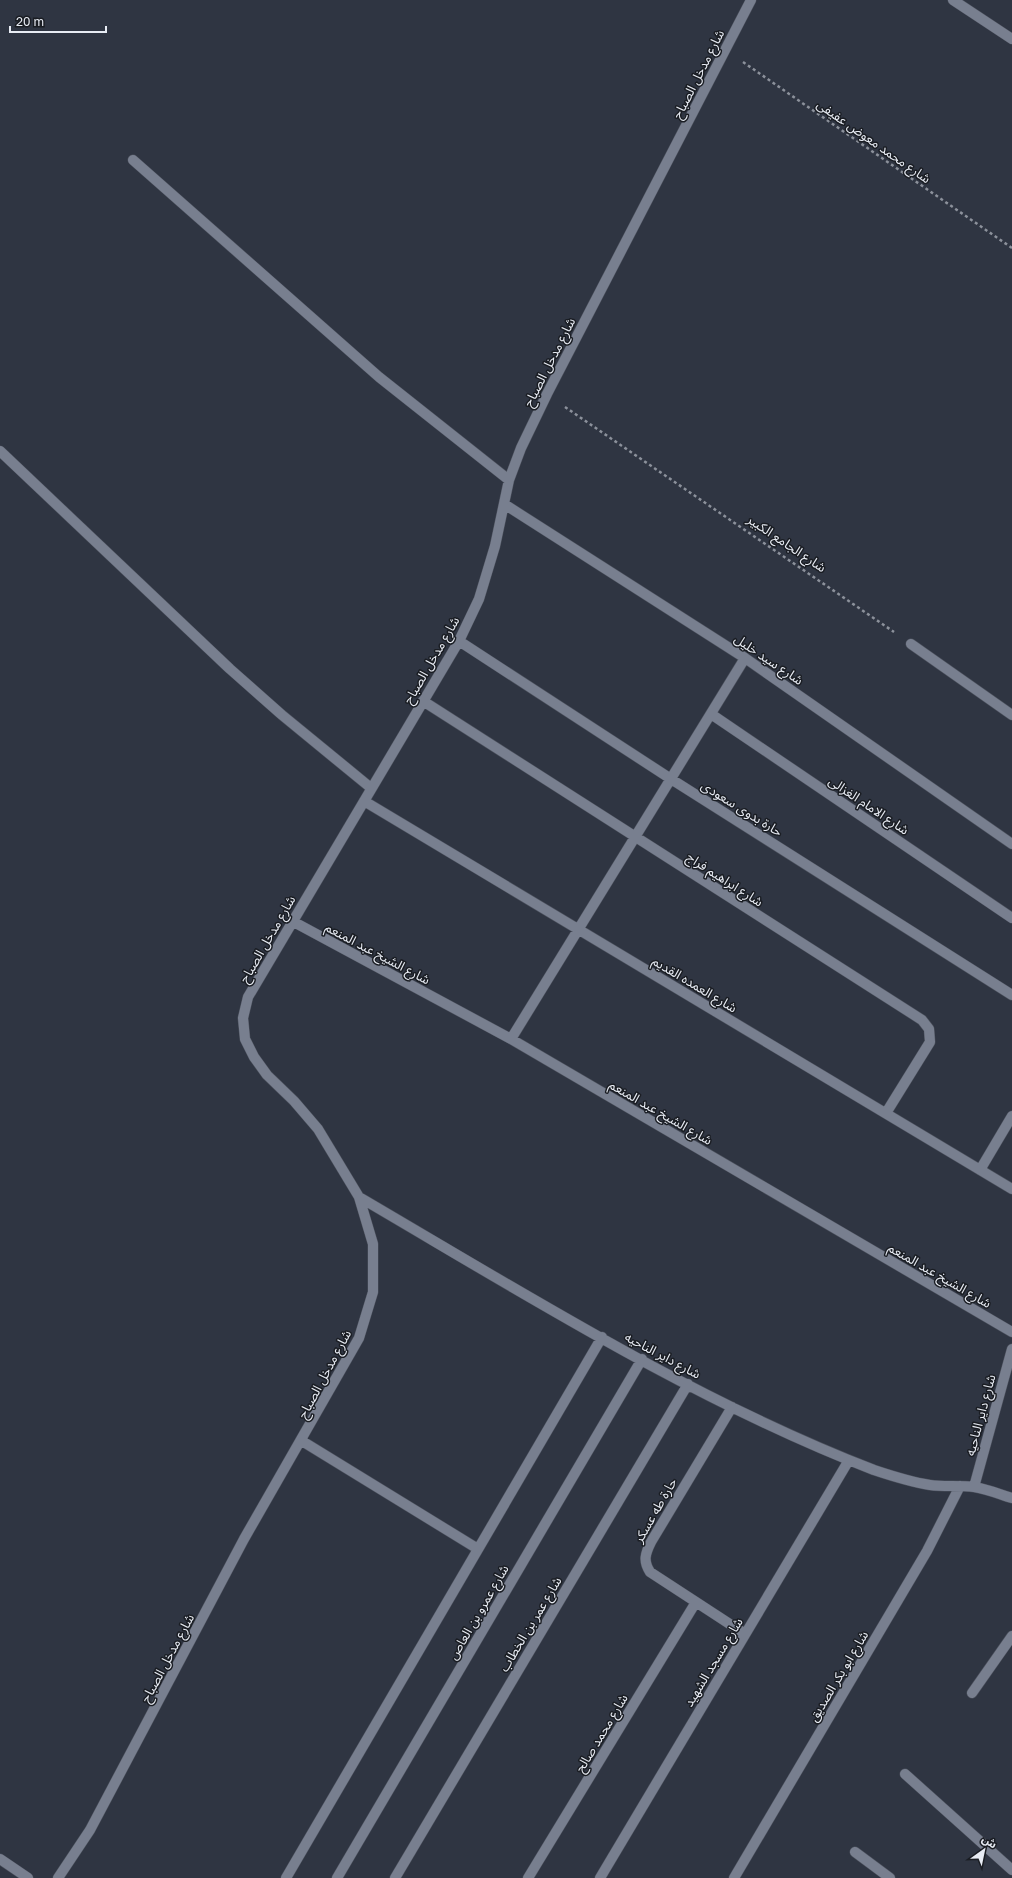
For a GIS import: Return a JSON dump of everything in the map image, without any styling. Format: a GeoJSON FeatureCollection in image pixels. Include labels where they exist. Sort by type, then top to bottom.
{"type":"FeatureCollection","features":[{"type":"Feature","properties":{"kind":"street","name":"شارع مدخل الصباح"},"geometry":{"type":"LineString","coordinates":[[58,1878],[90,1830],[244,1539],[302,1441],[360,1338],[373,1292],[373,1244],[359,1197],[318,1129],[294,1101],[267,1075],[254,1057],[245,1038],[243,1018],[248,997],[459,641],[479,599],[509,480],[521,448],[547,394],[751,0]]}},
{"type":"Feature","properties":{"kind":"street"},"geometry":{"type":"LineString","coordinates":[[953,0],[1011,34]]}},
{"type":"Feature","properties":{"kind":"street"},"geometry":{"type":"LineString","coordinates":[[132,160],[379,377],[509,480]]}},
{"type":"Feature","properties":{"kind":"street"},"geometry":{"type":"LineString","coordinates":[[0,452],[230,669],[282,715],[371,788]]}},
{"type":"Feature","properties":{"kind":"street","name":"شارع سيد خليل"},"geometry":{"type":"LineString","coordinates":[[504,504],[745,658],[1012,844]]}},
{"type":"Feature","properties":{"kind":"street","name":"حارة بدوى سعودى"},"geometry":{"type":"LineString","coordinates":[[459,641],[671,779],[1012,995]]}},
{"type":"Feature","properties":{"kind":"street"},"geometry":{"type":"LineString","coordinates":[[911,644],[1012,715]]}},
{"type":"Feature","properties":{"kind":"street"},"geometry":{"type":"LineString","coordinates":[[511,1039],[745,658]]}},
{"type":"Feature","properties":{"kind":"street","name":"شارع ابراهيم فراج"},"geometry":{"type":"LineString","coordinates":[[423,701],[926,1024],[929,1029],[930,1042],[886,1114]]}},
{"type":"Feature","properties":{"kind":"street","name":"شارع الامام الغزالى"},"geometry":{"type":"LineString","coordinates":[[711,714],[1012,918]]}},
{"type":"Feature","properties":{"kind":"street","name":"شارع العمده القديم"},"geometry":{"type":"LineString","coordinates":[[364,800],[1012,1189]]}},
{"type":"Feature","properties":{"kind":"street","name":"شارع الشيخ عبد المنعم"},"geometry":{"type":"LineString","coordinates":[[292,921],[511,1039],[1012,1332]]}},
{"type":"Feature","properties":{"kind":"street"},"geometry":{"type":"LineString","coordinates":[[980,1170],[1012,1116]]}},
{"type":"Feature","properties":{"kind":"street","name":"شارع داير الناحيه"},"geometry":{"type":"LineString","coordinates":[[359,1197],[602,1337],[688,1384],[772,1427],[848,1460],[903,1479],[931,1485],[974,1487],[1012,1498]]}},
{"type":"Feature","properties":{"kind":"street"},"geometry":{"type":"LineString","coordinates":[[286,1878],[602,1337]]}},
{"type":"Feature","properties":{"kind":"street","name":"شارع داير الناحيه"},"geometry":{"type":"LineString","coordinates":[[974,1487],[1012,1349]]}},
{"type":"Feature","properties":{"kind":"street","name":"شارع عمرو بن العاص"},"geometry":{"type":"LineString","coordinates":[[337,1878],[642,1359]]}},
{"type":"Feature","properties":{"kind":"street","name":"شارع عمر بن الخطاب"},"geometry":{"type":"LineString","coordinates":[[395,1878],[688,1384]]}},
{"type":"Feature","properties":{"kind":"street","name":"حارة طه عسكر"},"geometry":{"type":"LineString","coordinates":[[732,1406],[645,1554],[645,1560],[650,1572],[745,1634]]}},
{"type":"Feature","properties":{"kind":"street"},"geometry":{"type":"LineString","coordinates":[[302,1441],[478,1550]]}},
{"type":"Feature","properties":{"kind":"street","name":"شارع مسجد الشهيد"},"geometry":{"type":"LineString","coordinates":[[600,1878],[848,1460]]}},
{"type":"Feature","properties":{"kind":"street","name":"شارع ابو بكر الصديق"},"geometry":{"type":"LineString","coordinates":[[734,1878],[927,1551],[960,1486]]}},
{"type":"Feature","properties":{"kind":"street","name":"شارع محمد صالح"},"geometry":{"type":"LineString","coordinates":[[528,1878],[696,1602]]}},
{"type":"Feature","properties":{"kind":"street"},"geometry":{"type":"LineString","coordinates":[[972,1693],[1012,1636]]}},
{"type":"Feature","properties":{"kind":"street"},"geometry":{"type":"LineString","coordinates":[[904,1774],[1012,1870]]}},
{"type":"Feature","properties":{"kind":"street"},"geometry":{"type":"LineString","coordinates":[[855,1852],[890,1878]]}},
{"type":"Feature","properties":{"kind":"street"},"geometry":{"type":"LineString","coordinates":[[0,1859],[28,1878]]}},
{"type":"Feature","properties":{"kind":"path","name":"شارع محمد معوض عفيفى"},"geometry":{"type":"LineString","coordinates":[[725,50],[1012,248]]}},
{"type":"Feature","properties":{"kind":"path","name":"شارع الجامع الكبير"},"geometry":{"type":"LineString","coordinates":[[547,394],[911,644]]}}]}
